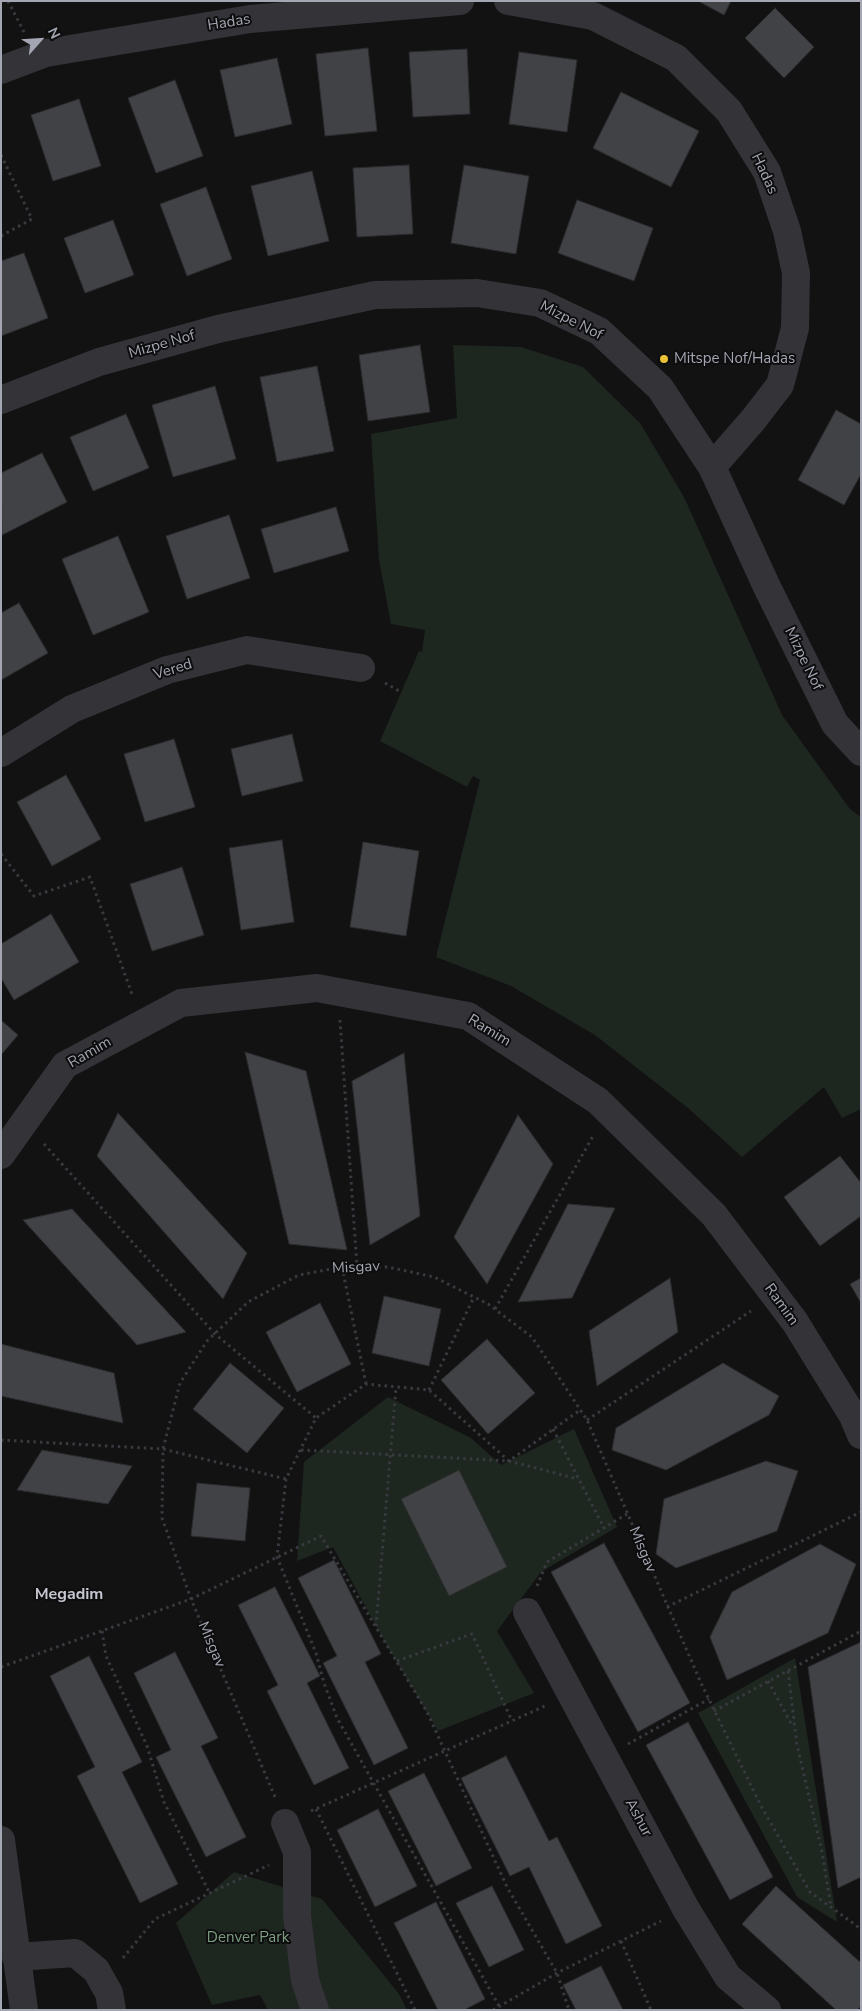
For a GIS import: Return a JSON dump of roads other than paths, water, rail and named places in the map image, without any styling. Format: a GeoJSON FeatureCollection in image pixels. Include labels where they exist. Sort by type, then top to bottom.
{"type":"FeatureCollection","features":[{"type":"Feature","properties":{"kind":"street","name":"Hadas"},"geometry":{"type":"LineString","coordinates":[[1,70],[46,53],[250,19],[460,1]]}},
{"type":"Feature","properties":{"kind":"street","name":"Hadas"},"geometry":{"type":"LineString","coordinates":[[508,1],[593,16],[676,58],[729,111],[767,172],[787,231],[796,273],[795,328],[780,385],[753,420],[712,467]]}},
{"type":"Feature","properties":{"kind":"street","name":"Mizpe Nof"},"geometry":{"type":"LineString","coordinates":[[1,400],[99,362],[218,329],[376,295],[477,292],[540,303],[599,331],[660,388],[712,467],[767,587],[835,724],[861,752]]}},
{"type":"Feature","properties":{"kind":"street","name":"Vered"},"geometry":{"type":"LineString","coordinates":[[1,753],[80,705],[166,670],[247,650],[361,668]]}},
{"type":"Feature","properties":{"kind":"street","name":"Ramim"},"geometry":{"type":"LineString","coordinates":[[1,1155],[66,1065],[181,1003],[317,988],[468,1016],[598,1101],[714,1215],[795,1322],[853,1416],[861,1435]]}},
{"type":"Feature","properties":{"kind":"street","name":"Ashur"},"geometry":{"type":"LineString","coordinates":[[527,1612],[686,1908],[728,1977],[768,2010]]}},
{"type":"Feature","properties":{"kind":"street"},"geometry":{"type":"LineString","coordinates":[[285,1823],[297,1852],[297,1916],[305,1980],[315,2010]]}},
{"type":"Feature","properties":{"kind":"street"},"geometry":{"type":"LineString","coordinates":[[1,1840],[5,1902],[24,2010]]}},
{"type":"Feature","properties":{"kind":"street"},"geometry":{"type":"LineString","coordinates":[[16,1957],[75,1953],[96,1970],[109,1993],[112,2010]]}},
{"type":"Feature","properties":{"kind":"place","name":"Mitspe Nof/Hadas"},"geometry":{"type":"Point","coordinates":[664,359]}},
{"type":"Feature","properties":{"kind":"district","name":"Megadim"},"geometry":{"type":"Point","coordinates":[69,1595]}},
{"type":"Feature","properties":{"kind":"park label","name":"Denver Park"},"geometry":{"type":"Point","coordinates":[248,1938]}}]}
